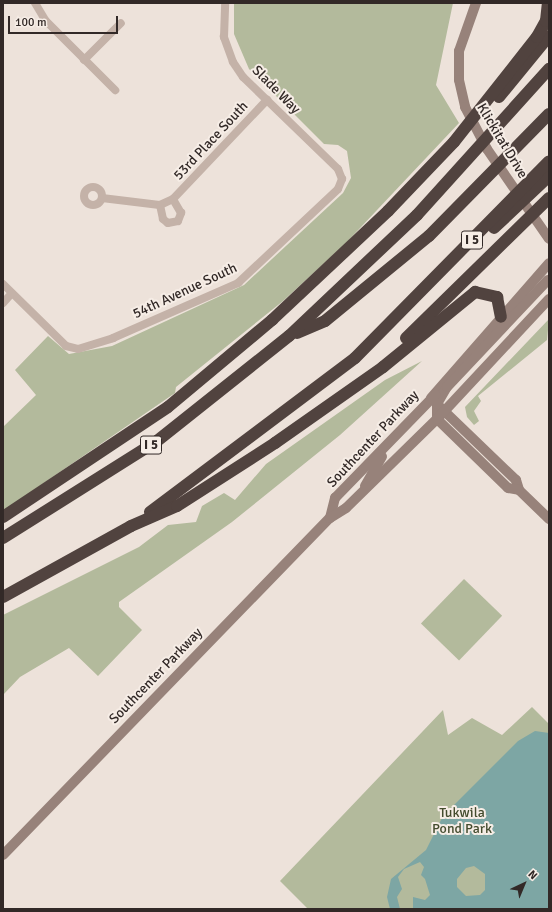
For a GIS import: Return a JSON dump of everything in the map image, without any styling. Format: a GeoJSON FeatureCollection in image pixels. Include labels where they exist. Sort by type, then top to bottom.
{"type":"FeatureCollection","features":[{"type":"Feature","properties":{"kind":"highway"},"geometry":{"type":"LineString","coordinates":[[490,102],[541,31],[548,3]]}},
{"type":"Feature","properties":{"kind":"highway"},"geometry":{"type":"LineString","coordinates":[[3,517],[111,448],[225,361],[388,211],[454,142],[549,36]]}},
{"type":"Feature","properties":{"kind":"highway","name":"I 5"},"geometry":{"type":"LineString","coordinates":[[3,538],[157,441],[289,336],[465,164],[549,69]]}},
{"type":"Feature","properties":{"kind":"highway","name":"I 5"},"geometry":{"type":"LineString","coordinates":[[289,336],[325,321],[429,236],[549,114]]}},
{"type":"Feature","properties":{"kind":"highway","name":"I 5"},"geometry":{"type":"LineString","coordinates":[[3,597],[132,526],[355,358],[549,161]]}},
{"type":"Feature","properties":{"kind":"highway","name":"I 5"},"geometry":{"type":"LineString","coordinates":[[394,318],[549,176]]}},
{"type":"Feature","properties":{"kind":"highway"},"geometry":{"type":"LineString","coordinates":[[348,392],[549,198]]}},
{"type":"Feature","properties":{"kind":"highway"},"geometry":{"type":"LineString","coordinates":[[132,526],[177,506],[348,392],[475,292],[497,297],[501,317]]}},
{"type":"Feature","properties":{"kind":"main road","name":"Klickitat Drive"},"geometry":{"type":"LineString","coordinates":[[476,3],[459,51],[461,94],[478,134],[548,238]]}},
{"type":"Feature","properties":{"kind":"main road"},"geometry":{"type":"LineString","coordinates":[[437,404],[501,317],[549,263]]}},
{"type":"Feature","properties":{"kind":"main road"},"geometry":{"type":"LineString","coordinates":[[437,404],[549,285]]}},
{"type":"Feature","properties":{"kind":"main road","name":"Southcenter Parkway"},"geometry":{"type":"LineString","coordinates":[[3,855],[330,518],[363,492],[437,419],[437,404],[447,387],[549,285]]}},
{"type":"Feature","properties":{"kind":"main road","name":"Southcenter Parkway"},"geometry":{"type":"LineString","coordinates":[[330,518],[335,498],[381,450],[437,404],[549,299]]}},
{"type":"Feature","properties":{"kind":"main road"},"geometry":{"type":"LineString","coordinates":[[437,404],[516,480],[519,490],[549,519]]}},
{"type":"Feature","properties":{"kind":"main road"},"geometry":{"type":"LineString","coordinates":[[437,419],[508,488],[519,490]]}},
{"type":"Feature","properties":{"kind":"main road"},"geometry":{"type":"LineString","coordinates":[[363,492],[374,466],[382,457],[381,450]]}},
{"type":"Feature","properties":{"kind":"street"},"geometry":{"type":"LineString","coordinates":[[35,3],[46,21],[115,90]]}},
{"type":"Feature","properties":{"kind":"street","name":"Slade Way"},"geometry":{"type":"LineString","coordinates":[[225,3],[222,22],[229,55],[243,77],[338,169],[342,179]]}},
{"type":"Feature","properties":{"kind":"street"},"geometry":{"type":"LineString","coordinates":[[84,60],[121,23]]}},
{"type":"Feature","properties":{"kind":"street","name":"53rd Place South"},"geometry":{"type":"LineString","coordinates":[[173,199],[181,213],[178,221],[168,223],[164,219],[160,206],[173,199],[267,100]]}},
{"type":"Feature","properties":{"kind":"street","name":"54th Avenue South"},"geometry":{"type":"LineString","coordinates":[[12,293],[71,348],[113,338],[238,283],[338,189],[342,179]]}},
{"type":"Feature","properties":{"kind":"street"},"geometry":{"type":"LineString","coordinates":[[102,198],[160,206]]}},
{"type":"Feature","properties":{"kind":"street"},"geometry":{"type":"LineString","coordinates":[[3,284],[12,293],[3,303]]}},
{"type":"Feature","properties":{"kind":"green space"},"geometry":{"type":"Polygon","coordinates":[[[234,3],[453,3],[436,85],[459,123],[345,244],[283,301],[176,387],[175,393],[3,511],[3,427],[36,395],[15,370],[48,336],[69,354],[112,346],[244,285],[343,193],[351,178],[347,151],[338,145],[324,144],[249,69],[234,34],[234,3]]]}},
{"type":"Feature","properties":{"kind":"green space"},"geometry":{"type":"Polygon","coordinates":[[[549,319],[547,340],[478,396],[481,401],[474,411],[479,421],[474,425],[467,417],[465,407],[549,319]]]}},
{"type":"Feature","properties":{"kind":"green space"},"geometry":{"type":"Polygon","coordinates":[[[422,361],[340,435],[232,522],[119,602],[119,607],[142,630],[98,676],[69,648],[20,677],[3,695],[3,615],[139,547],[168,525],[196,522],[202,506],[224,493],[235,500],[266,464],[385,380],[422,361]]]}},
{"type":"Feature","properties":{"kind":"green space"},"geometry":{"type":"Polygon","coordinates":[[[464,579],[502,616],[459,660],[421,624],[464,579]]]}},
{"type":"Feature","properties":{"kind":"green space","name":"Tukwila Pond Park"},"geometry":{"type":"Polygon","coordinates":[[[532,707],[549,724],[549,909],[308,909],[280,881],[443,710],[448,735],[472,718],[502,735],[532,707]]]}},
{"type":"Feature","properties":{"kind":"water"},"geometry":{"type":"Polygon","coordinates":[[[535,731],[549,733],[549,909],[413,909],[413,897],[425,900],[430,895],[425,879],[421,875],[424,867],[420,862],[404,869],[398,877],[402,889],[397,897],[400,909],[390,909],[387,897],[391,879],[426,850],[443,816],[518,741],[535,731]],[[474,866],[466,868],[457,879],[457,887],[466,896],[480,895],[485,890],[485,874],[474,866]]]}}]}
